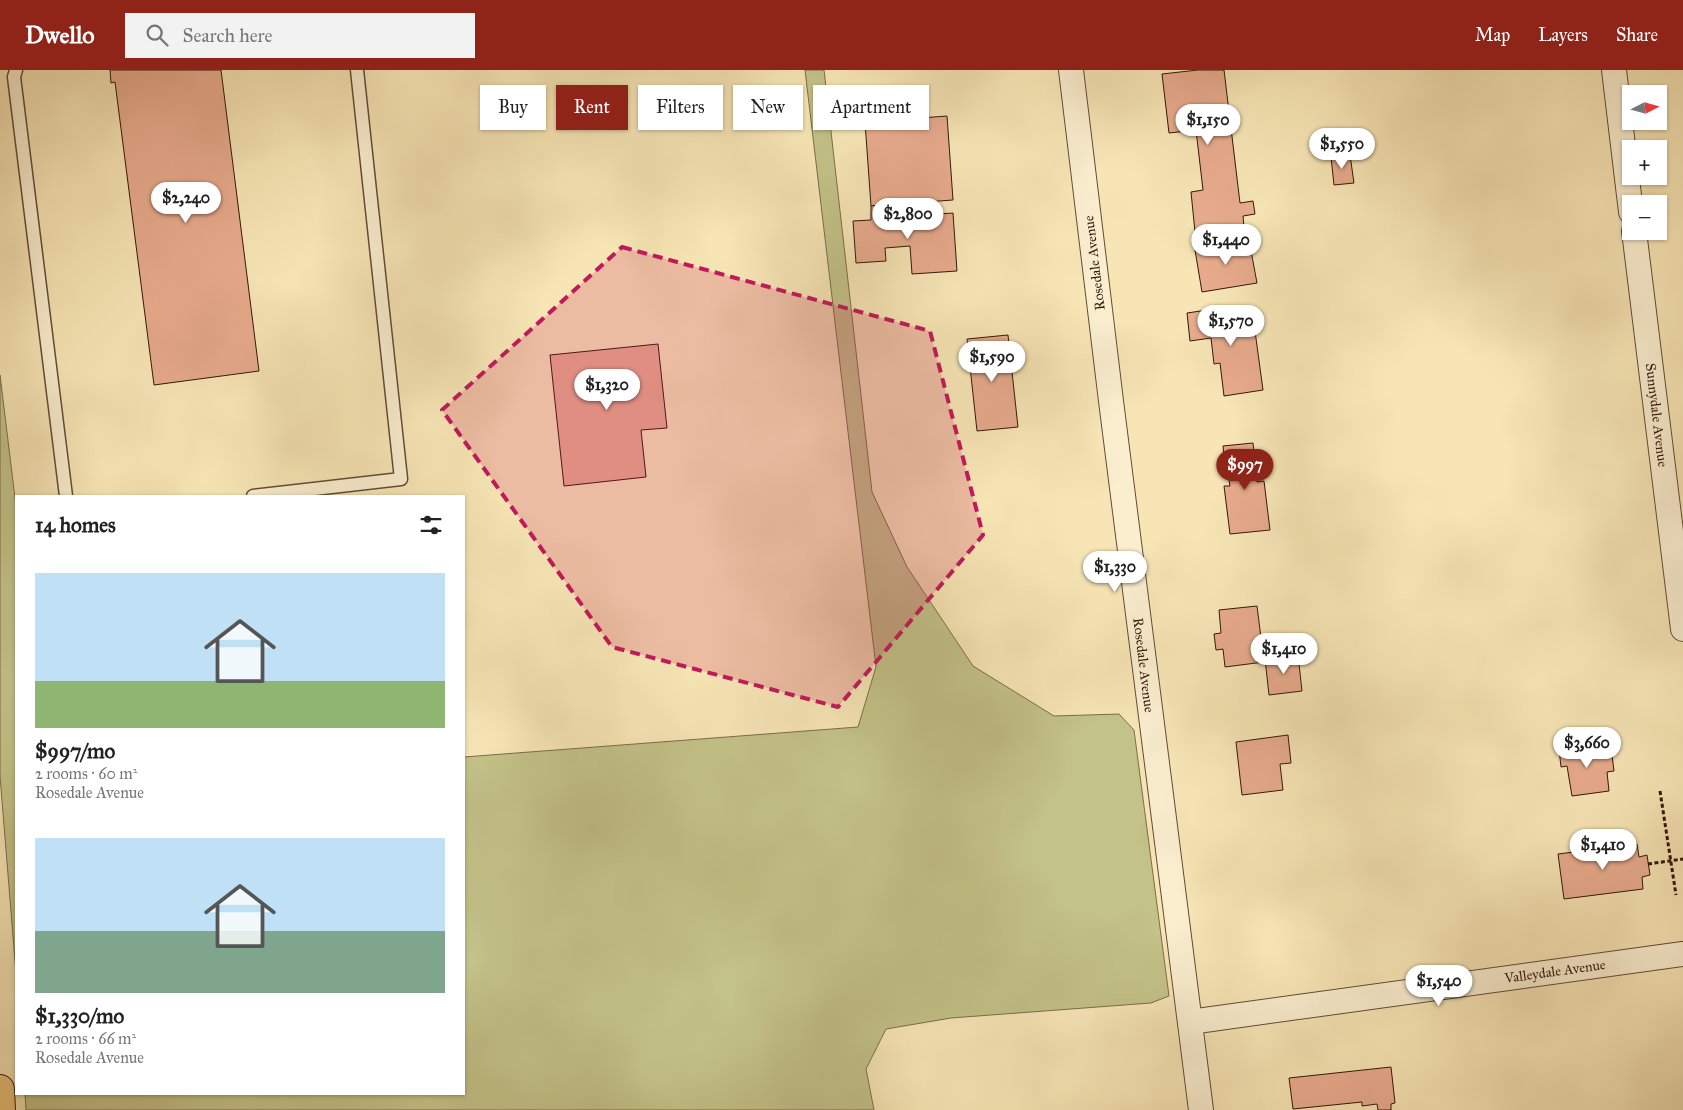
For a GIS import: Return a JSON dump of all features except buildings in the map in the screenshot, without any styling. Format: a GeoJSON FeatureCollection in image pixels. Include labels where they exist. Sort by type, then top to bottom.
{"type":"FeatureCollection","features":[{"type":"Feature","properties":{"kind":"highway"},"geometry":{"type":"LineString","coordinates":[[0,1089],[1,1110]]}},
{"type":"Feature","properties":{"kind":"street","name":"Rosedale Avenue"},"geometry":{"type":"LineString","coordinates":[[1071,70],[1109,391],[1201,1110]]}},
{"type":"Feature","properties":{"kind":"street"},"geometry":{"type":"LineString","coordinates":[[1614,70],[1629,195]]}},
{"type":"Feature","properties":{"kind":"street","name":"Sunnydale Avenue"},"geometry":{"type":"LineString","coordinates":[[1635,240],[1683,629]]}},
{"type":"Feature","properties":{"kind":"street","name":"Valleydale Avenue"},"geometry":{"type":"LineString","coordinates":[[1190,1022],[1683,954]]}},
{"type":"Feature","properties":{"kind":"lane"},"geometry":{"type":"LineString","coordinates":[[16,70],[14,77],[15,87],[66,495]]}},
{"type":"Feature","properties":{"kind":"lane"},"geometry":{"type":"LineString","coordinates":[[262,495],[401,479],[357,70]]}},
{"type":"Feature","properties":{"kind":"path"},"geometry":{"type":"LineString","coordinates":[[1660,791],[1676,895]]}},
{"type":"Feature","properties":{"kind":"path"},"geometry":{"type":"LineString","coordinates":[[1648,864],[1683,859]]}},
{"type":"Feature","properties":{"kind":"highlighted area"},"geometry":{"type":"Polygon","coordinates":[[[622,247],[930,331],[983,535],[838,707],[612,647],[442,410],[622,247]]]}},
{"type":"Feature","properties":{"kind":"shaded area"},"geometry":{"type":"Polygon","coordinates":[[[805,70],[824,70],[826,85],[813,85],[813,130],[831,130],[872,492],[907,567],[973,666],[1054,716],[1119,714],[1134,730],[1169,996],[1151,1003],[951,1018],[886,1029],[866,1069],[874,1110],[26,1110],[25,1095],[465,1095],[465,757],[858,727],[876,667],[805,70]]]}},
{"type":"Feature","properties":{"kind":"shaded area"},"geometry":{"type":"Polygon","coordinates":[[[0,375],[15,498],[15,961],[0,776],[0,375]]]}}]}
